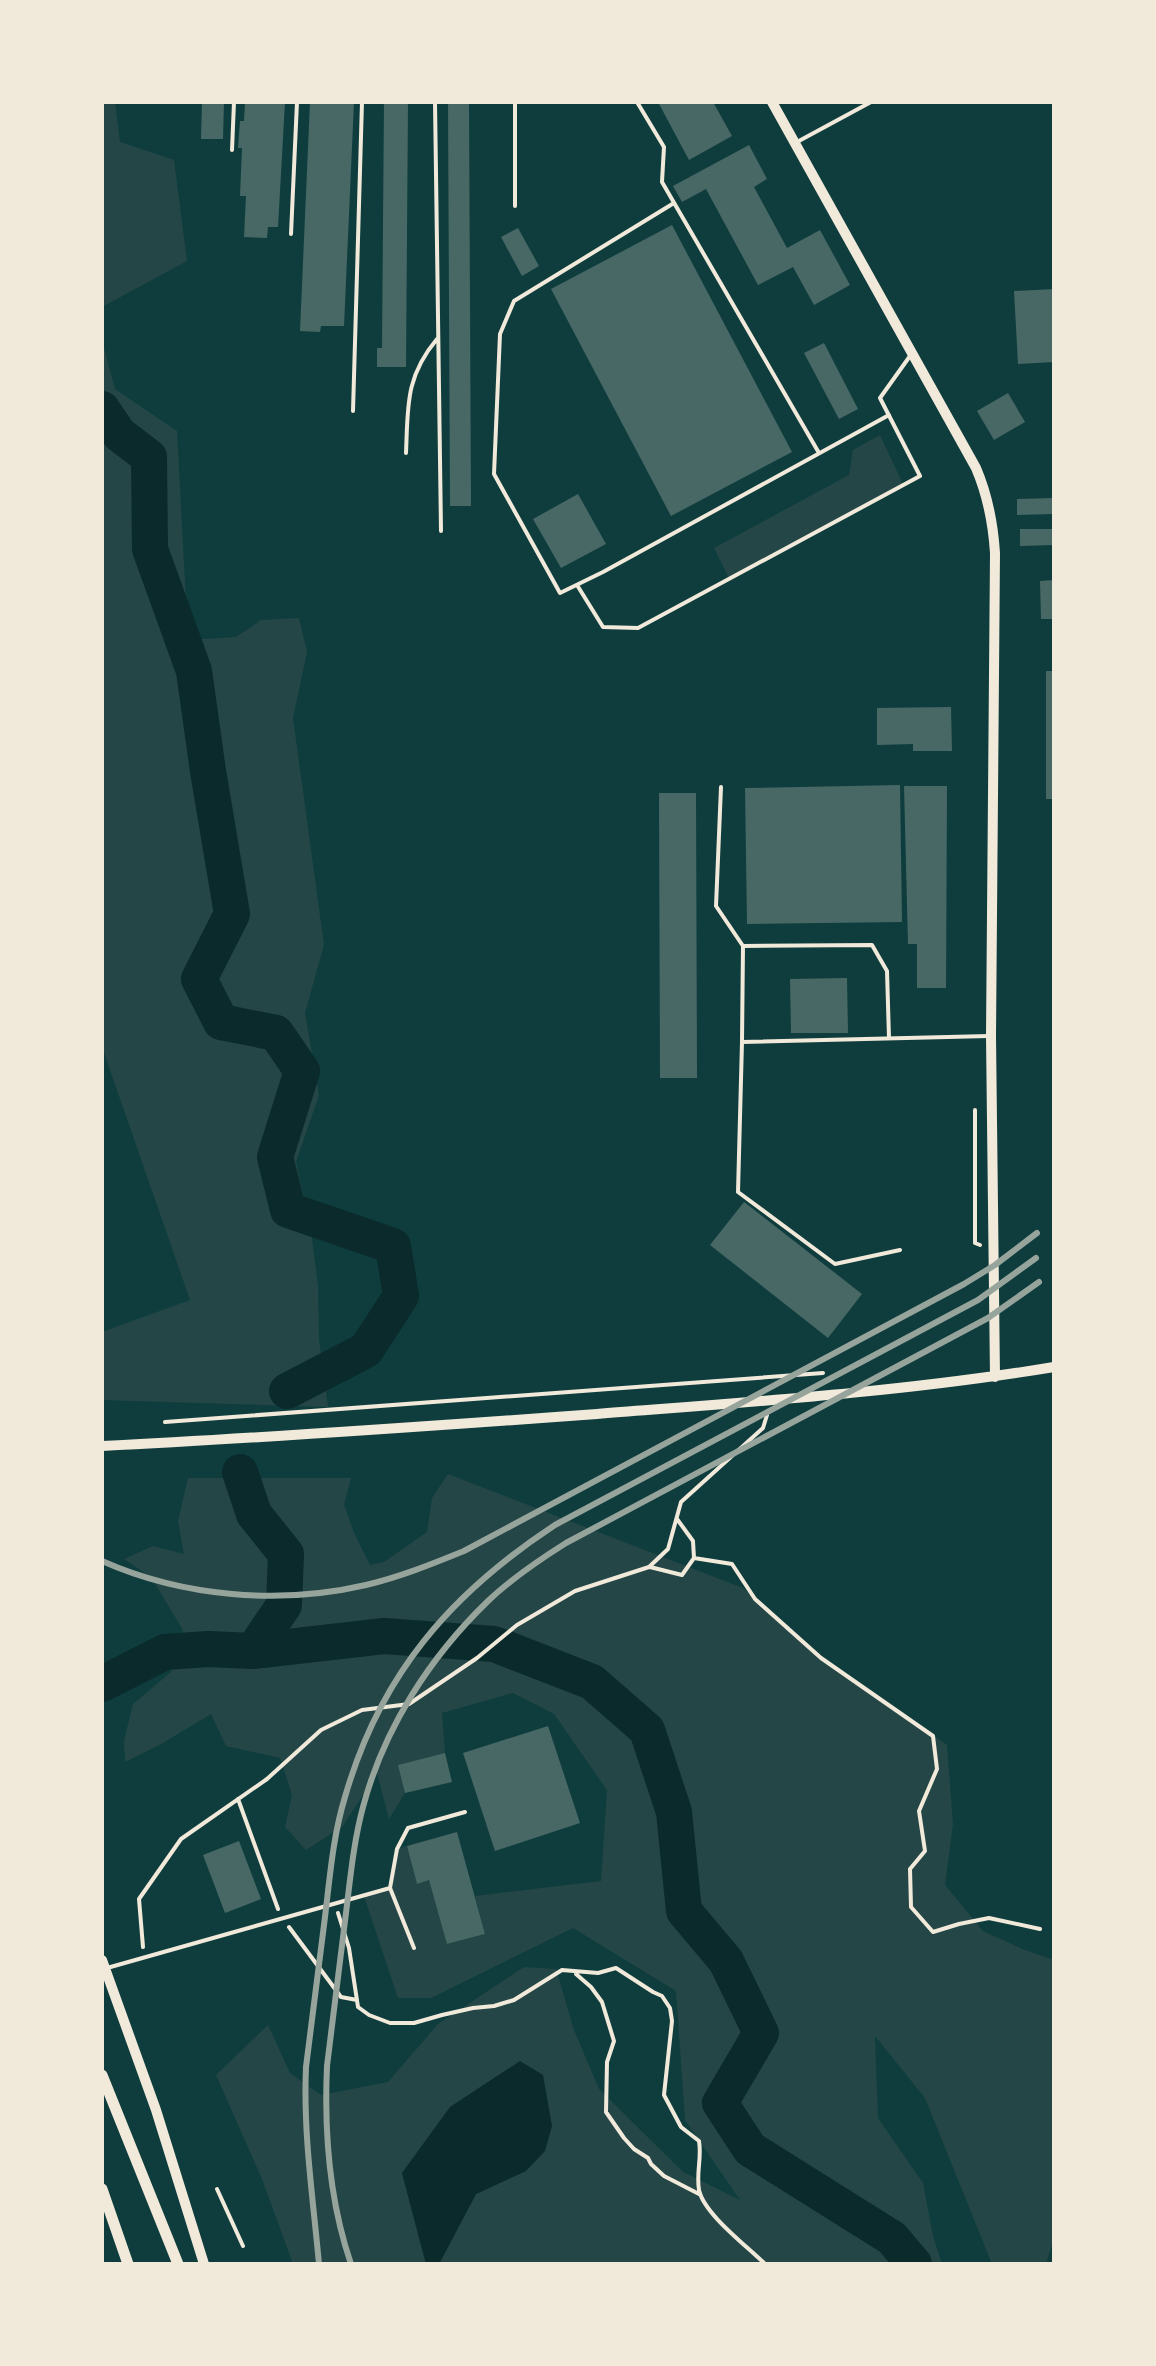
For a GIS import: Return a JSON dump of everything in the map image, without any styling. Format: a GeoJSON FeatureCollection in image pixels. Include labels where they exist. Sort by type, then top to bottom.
{"type":"FeatureCollection","features":[{"type":"Feature","properties":{"kind":"main road"},"geometry":{"type":"LineString","coordinates":[[102,2075],[178,2264]]}},
{"type":"Feature","properties":{"kind":"main road"},"geometry":{"type":"LineString","coordinates":[[102,2189],[128,2264]]}},
{"type":"Feature","properties":{"kind":"street"},"geometry":{"type":"LineString","coordinates":[[772,102],[976,468],[987,492],[993,521],[991,1036],[995,1377]]}},
{"type":"Feature","properties":{"kind":"street"},"geometry":{"type":"LineString","coordinates":[[102,1446],[771,1401],[995,1377],[1054,1367]]}},
{"type":"Feature","properties":{"kind":"street"},"geometry":{"type":"LineString","coordinates":[[104,1964],[156,2110],[204,2264]]}},
{"type":"Feature","properties":{"kind":"lane"},"geometry":{"type":"LineString","coordinates":[[232,150],[234,102]]}},
{"type":"Feature","properties":{"kind":"lane"},"geometry":{"type":"LineString","coordinates":[[291,234],[297,102]]}},
{"type":"Feature","properties":{"kind":"lane"},"geometry":{"type":"LineString","coordinates":[[353,411],[362,102]]}},
{"type":"Feature","properties":{"kind":"lane"},"geometry":{"type":"LineString","coordinates":[[435,102],[441,531]]}},
{"type":"Feature","properties":{"kind":"lane"},"geometry":{"type":"LineString","coordinates":[[515,102],[515,206]]}},
{"type":"Feature","properties":{"kind":"lane"},"geometry":{"type":"LineString","coordinates":[[637,102],[664,147],[662,182],[819,453]]}},
{"type":"Feature","properties":{"kind":"lane"},"geometry":{"type":"LineString","coordinates":[[795,143],[871,102]]}},
{"type":"Feature","properties":{"kind":"lane"},"geometry":{"type":"LineString","coordinates":[[674,203],[514,301],[500,334],[494,474],[560,593],[889,415]]}},
{"type":"Feature","properties":{"kind":"lane"},"geometry":{"type":"LineString","coordinates":[[406,453],[408,393],[425,353],[438,337]]}},
{"type":"Feature","properties":{"kind":"lane"},"geometry":{"type":"LineString","coordinates":[[577,585],[603,627],[638,628],[920,476],[880,398],[912,354]]}},
{"type":"Feature","properties":{"kind":"lane"},"geometry":{"type":"LineString","coordinates":[[721,787],[716,906],[743,946],[738,1192],[835,1264],[900,1250]]}},
{"type":"Feature","properties":{"kind":"lane"},"geometry":{"type":"LineString","coordinates":[[743,946],[872,945],[887,971],[889,1038]]}},
{"type":"Feature","properties":{"kind":"lane"},"geometry":{"type":"LineString","coordinates":[[742,1042],[991,1036]]}},
{"type":"Feature","properties":{"kind":"lane"},"geometry":{"type":"LineString","coordinates":[[414,1948],[390,1888],[397,1849],[408,1828],[465,1812]]}},
{"type":"Feature","properties":{"kind":"lane"},"geometry":{"type":"LineString","coordinates":[[104,1964],[143,1957],[390,1888]]}},
{"type":"Feature","properties":{"kind":"path"},"geometry":{"type":"LineString","coordinates":[[975,1100],[975,1243],[994,1252]]}},
{"type":"Feature","properties":{"kind":"path"},"geometry":{"type":"LineString","coordinates":[[165,1422],[823,1373]]}},
{"type":"Feature","properties":{"kind":"path"},"geometry":{"type":"LineString","coordinates":[[143,1957],[139,1899],[181,1839],[267,1779],[321,1730],[362,1710],[409,1704],[477,1658],[517,1625],[575,1591],[649,1567],[668,1549],[681,1502],[763,1428],[771,1401]]}},
{"type":"Feature","properties":{"kind":"path"},"geometry":{"type":"LineString","coordinates":[[649,1567],[682,1575],[694,1558],[693,1541],[677,1519]]}},
{"type":"Feature","properties":{"kind":"path"},"geometry":{"type":"LineString","coordinates":[[694,1558],[732,1564],[755,1599],[821,1658],[933,1736],[937,1769],[919,1811],[925,1851],[910,1869],[911,1907],[933,1932],[989,1918],[1040,1929]]}},
{"type":"Feature","properties":{"kind":"path"},"geometry":{"type":"LineString","coordinates":[[238,1799],[282,1919],[341,1997],[357,2000]]}},
{"type":"Feature","properties":{"kind":"path"},"geometry":{"type":"LineString","coordinates":[[335,1904],[349,1948],[358,2007],[390,2023],[414,2023],[514,2000],[562,1970],[598,1973],[616,1968],[662,1996],[670,2008],[672,2021],[664,2095],[681,2127],[699,2141],[701,2155],[697,2169],[700,2194]]}},
{"type":"Feature","properties":{"kind":"path"},"geometry":{"type":"LineString","coordinates":[[574,1972],[602,2002],[614,2041],[607,2062],[606,2112],[624,2138],[651,2164],[664,2176],[700,2194],[722,2224],[765,2264]]}},
{"type":"Feature","properties":{"kind":"path"},"geometry":{"type":"LineString","coordinates":[[217,2189],[243,2246]]}},
{"type":"Feature","properties":{"kind":"shaded area"},"geometry":{"type":"Polygon","coordinates":[[[102,102],[115,102],[120,142],[174,160],[187,261],[102,307],[102,102]]]}},
{"type":"Feature","properties":{"kind":"shaded area"},"geometry":{"type":"Polygon","coordinates":[[[102,340],[115,389],[177,431],[188,640],[236,637],[261,620],[299,618],[307,652],[293,718],[324,945],[305,1013],[319,1095],[296,1162],[311,1231],[318,1286],[319,1339],[328,1407],[102,1400],[102,1332],[190,1300],[102,1047],[102,340]]]}},
{"type":"Feature","properties":{"kind":"shaded area"},"geometry":{"type":"Polygon","coordinates":[[[880,435],[903,484],[729,578],[714,548],[849,475],[853,450],[880,435]]]}},
{"type":"Feature","properties":{"kind":"shaded area"},"geometry":{"type":"Polygon","coordinates":[[[448,1474],[743,1588],[821,1658],[947,1745],[953,1824],[945,1885],[983,1931],[1054,1960],[1054,2238],[1046,2264],[992,2264],[925,2098],[875,2036],[878,2118],[923,2183],[942,2264],[439,2264],[476,2194],[526,2171],[402,2173],[426,2264],[293,2264],[262,2179],[216,2075],[268,2025],[290,2073],[321,2095],[388,2082],[438,2024],[524,1967],[556,1969],[574,2030],[599,2089],[683,2172],[740,2200],[685,2120],[676,1991],[573,1928],[431,1998],[398,1998],[364,1896],[390,1888],[397,1849],[407,1846],[417,1883],[429,1880],[448,1944],[485,1934],[475,1896],[601,1881],[607,1790],[554,1714],[513,1693],[442,1713],[445,1753],[399,1765],[405,1793],[389,1819],[377,1773],[343,1826],[306,1850],[285,1827],[292,1795],[280,1758],[226,1746],[211,1714],[125,1762],[124,1741],[133,1704],[171,1672],[183,1630],[151,1577],[124,1559],[153,1546],[184,1554],[178,1521],[188,1478],[351,1478],[344,1504],[370,1565],[384,1562],[427,1532],[432,1498],[448,1474]]]}},
{"type":"Feature","properties":{"kind":"shaded area"},"geometry":{"type":"Polygon","coordinates":[[[520,2061],[543,2075],[552,2126],[545,2151],[526,2171],[476,2194],[439,2264],[426,2264],[402,2173],[450,2107],[520,2061]]]}},
{"type":"Feature","properties":{"kind":"building"},"geometry":{"type":"Polygon","coordinates":[[[202,102],[224,102],[223,139],[201,139],[202,102]]]}},
{"type":"Feature","properties":{"kind":"building"},"geometry":{"type":"Polygon","coordinates":[[[245,102],[285,102],[278,227],[268,227],[267,238],[244,237],[246,196],[240,196],[242,148],[238,148],[245,102]]]}},
{"type":"Feature","properties":{"kind":"building"},"geometry":{"type":"Polygon","coordinates":[[[310,102],[354,102],[344,326],[321,326],[320,332],[300,331],[310,102]]]}},
{"type":"Feature","properties":{"kind":"building"},"geometry":{"type":"Polygon","coordinates":[[[384,102],[408,102],[406,367],[377,367],[377,348],[382,348],[384,102]]]}},
{"type":"Feature","properties":{"kind":"building"},"geometry":{"type":"Polygon","coordinates":[[[448,102],[469,102],[471,506],[450,506],[448,102]]]}},
{"type":"Feature","properties":{"kind":"building"},"geometry":{"type":"Polygon","coordinates":[[[658,102],[713,102],[732,136],[689,160],[658,102]]]}},
{"type":"Feature","properties":{"kind":"building"},"geometry":{"type":"Polygon","coordinates":[[[749,145],[767,179],[754,187],[787,248],[820,230],[850,285],[814,305],[793,267],[758,285],[706,189],[682,202],[673,186],[749,145]]]}},
{"type":"Feature","properties":{"kind":"building"},"geometry":{"type":"Polygon","coordinates":[[[672,225],[792,452],[671,516],[551,289],[672,225]]]}},
{"type":"Feature","properties":{"kind":"building"},"geometry":{"type":"Polygon","coordinates":[[[518,228],[539,266],[522,276],[501,237],[518,228]]]}},
{"type":"Feature","properties":{"kind":"building"},"geometry":{"type":"Polygon","coordinates":[[[1054,289],[1054,362],[1018,364],[1014,291],[1054,289]]]}},
{"type":"Feature","properties":{"kind":"building"},"geometry":{"type":"Polygon","coordinates":[[[824,343],[858,409],[839,419],[804,353],[824,343]]]}},
{"type":"Feature","properties":{"kind":"building"},"geometry":{"type":"Polygon","coordinates":[[[1008,393],[1025,422],[994,440],[977,411],[1008,393]]]}},
{"type":"Feature","properties":{"kind":"building"},"geometry":{"type":"Polygon","coordinates":[[[578,494],[606,544],[561,568],[533,519],[578,494]]]}},
{"type":"Feature","properties":{"kind":"building"},"geometry":{"type":"Polygon","coordinates":[[[1054,498],[1054,514],[1017,515],[1017,499],[1054,498]]]}},
{"type":"Feature","properties":{"kind":"building"},"geometry":{"type":"Polygon","coordinates":[[[1020,529],[1054,529],[1054,545],[1020,546],[1020,529]]]}},
{"type":"Feature","properties":{"kind":"building"},"geometry":{"type":"Polygon","coordinates":[[[1054,580],[1054,619],[1041,619],[1040,581],[1054,580]]]}},
{"type":"Feature","properties":{"kind":"building"},"geometry":{"type":"Polygon","coordinates":[[[1046,671],[1054,671],[1054,799],[1046,799],[1046,671]]]}},
{"type":"Feature","properties":{"kind":"building"},"geometry":{"type":"Polygon","coordinates":[[[951,707],[952,751],[913,751],[913,744],[877,745],[877,708],[951,707]]]}},
{"type":"Feature","properties":{"kind":"building"},"geometry":{"type":"Polygon","coordinates":[[[900,785],[902,922],[747,924],[745,788],[900,785]]]}},
{"type":"Feature","properties":{"kind":"building"},"geometry":{"type":"Polygon","coordinates":[[[904,786],[947,786],[946,988],[917,988],[917,944],[908,944],[904,786]]]}},
{"type":"Feature","properties":{"kind":"building"},"geometry":{"type":"Polygon","coordinates":[[[659,793],[696,793],[697,1078],[660,1078],[659,793]]]}},
{"type":"Feature","properties":{"kind":"building"},"geometry":{"type":"Polygon","coordinates":[[[847,978],[848,1033],[791,1033],[790,979],[847,978]]]}},
{"type":"Feature","properties":{"kind":"building"},"geometry":{"type":"Polygon","coordinates":[[[744,1202],[862,1294],[828,1338],[710,1245],[744,1202]]]}},
{"type":"Feature","properties":{"kind":"building"},"geometry":{"type":"Polygon","coordinates":[[[548,1726],[580,1823],[495,1851],[463,1753],[548,1726]]]}},
{"type":"Feature","properties":{"kind":"building"},"geometry":{"type":"Polygon","coordinates":[[[445,1753],[452,1782],[405,1793],[398,1765],[445,1753]]]}},
{"type":"Feature","properties":{"kind":"building"},"geometry":{"type":"Polygon","coordinates":[[[457,1832],[485,1934],[447,1944],[429,1880],[417,1884],[407,1846],[457,1832]]]}},
{"type":"Feature","properties":{"kind":"building"},"geometry":{"type":"Polygon","coordinates":[[[239,1841],[261,1899],[225,1913],[203,1855],[239,1841]]]}},
{"type":"Feature","properties":{"kind":"waterway"},"geometry":{"type":"LineString","coordinates":[[102,409],[119,434],[149,457],[150,549],[194,671],[232,914],[199,979],[221,1022],[276,1033],[302,1071],[275,1157],[288,1210],[393,1246],[401,1296],[366,1350],[287,1391]]}},
{"type":"Feature","properties":{"kind":"waterway"},"geometry":{"type":"LineString","coordinates":[[240,1472],[254,1514],[286,1554],[284,1605],[253,1651]]}},
{"type":"Feature","properties":{"kind":"waterway"},"geometry":{"type":"LineString","coordinates":[[102,1684],[165,1652],[208,1649],[253,1651],[384,1636],[494,1644],[592,1682],[647,1730],[674,1812],[684,1911],[726,1961],[761,2033],[720,2103],[750,2149],[892,2238],[914,2264]]}},
{"type":"Feature","properties":{"kind":"railway"},"geometry":{"type":"LineString","coordinates":[[102,1561],[165,1583],[198,1590],[266,1596],[333,1591],[379,1582],[416,1570],[464,1551],[964,1284],[1037,1233]]}},
{"type":"Feature","properties":{"kind":"railway"},"geometry":{"type":"LineString","coordinates":[[319,2264],[305,2092],[332,1856],[341,1812],[360,1753],[399,1676],[452,1609],[517,1551],[555,1525],[978,1300],[1036,1258]]}},
{"type":"Feature","properties":{"kind":"railway"},"geometry":{"type":"LineString","coordinates":[[351,2264],[333,2191],[327,2141],[326,2091],[350,1878],[360,1821],[372,1778],[396,1722],[428,1670],[488,1601],[556,1549],[988,1318],[1039,1282]]}}]}
